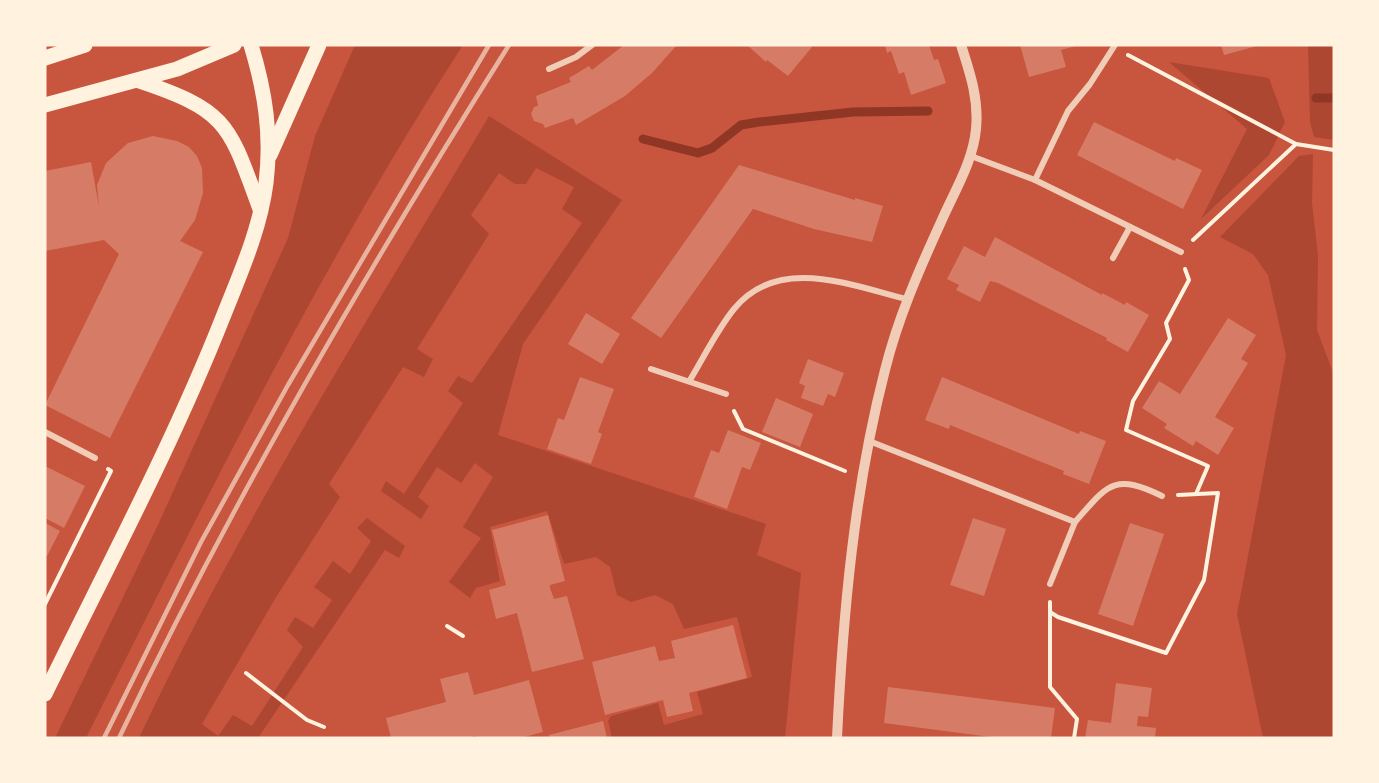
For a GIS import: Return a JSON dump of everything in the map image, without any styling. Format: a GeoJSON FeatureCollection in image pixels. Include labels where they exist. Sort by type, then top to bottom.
{"type":"FeatureCollection","features":[{"type":"Feature","properties":{"kind":"main road"},"geometry":{"type":"LineString","coordinates":[[45,58],[85,45]]}},
{"type":"Feature","properties":{"kind":"main road"},"geometry":{"type":"LineString","coordinates":[[45,105],[177,69],[234,45]]}},
{"type":"Feature","properties":{"kind":"main road"},"geometry":{"type":"LineString","coordinates":[[45,694],[187,402],[243,267],[260,209],[268,161],[265,95],[251,45]]}},
{"type":"Feature","properties":{"kind":"main road"},"geometry":{"type":"LineString","coordinates":[[268,161],[319,45]]}},
{"type":"Feature","properties":{"kind":"main road"},"geometry":{"type":"LineString","coordinates":[[139,81],[192,101],[224,125],[235,140],[260,209]]}},
{"type":"Feature","properties":{"kind":"street"},"geometry":{"type":"LineString","coordinates":[[549,69],[576,57],[592,45]]}},
{"type":"Feature","properties":{"kind":"street"},"geometry":{"type":"LineString","coordinates":[[837,738],[842,647],[862,478],[885,370],[906,299],[970,156],[976,130],[974,86],[961,45]]}},
{"type":"Feature","properties":{"kind":"street"},"geometry":{"type":"LineString","coordinates":[[1035,180],[1068,111],[1115,46]]}},
{"type":"Feature","properties":{"kind":"street"},"geometry":{"type":"LineString","coordinates":[[970,156],[1035,180],[1180,252]]}},
{"type":"Feature","properties":{"kind":"street"},"geometry":{"type":"LineString","coordinates":[[1113,258],[1130,228]]}},
{"type":"Feature","properties":{"kind":"street"},"geometry":{"type":"LineString","coordinates":[[690,380],[734,309],[753,290],[781,279],[808,276],[834,280],[906,299]]}},
{"type":"Feature","properties":{"kind":"street"},"geometry":{"type":"LineString","coordinates":[[651,369],[690,380],[726,394]]}},
{"type":"Feature","properties":{"kind":"street"},"geometry":{"type":"LineString","coordinates":[[45,432],[94,458]]}},
{"type":"Feature","properties":{"kind":"street"},"geometry":{"type":"LineString","coordinates":[[869,441],[1075,522]]}},
{"type":"Feature","properties":{"kind":"street"},"geometry":{"type":"LineString","coordinates":[[1050,584],[1075,522],[1102,491],[1120,483],[1139,485],[1162,496]]}},
{"type":"Feature","properties":{"kind":"path"},"geometry":{"type":"LineString","coordinates":[[1115,46],[1296,144],[1334,150]]}},
{"type":"Feature","properties":{"kind":"path"},"geometry":{"type":"LineString","coordinates":[[1196,494],[1208,466],[1126,430],[1133,401],[1170,339],[1166,324],[1189,280],[1180,252],[1296,144]]}},
{"type":"Feature","properties":{"kind":"path"},"geometry":{"type":"LineString","coordinates":[[726,394],[743,429],[862,478]]}},
{"type":"Feature","properties":{"kind":"path"},"geometry":{"type":"LineString","coordinates":[[45,604],[111,471],[94,458]]}},
{"type":"Feature","properties":{"kind":"path"},"geometry":{"type":"LineString","coordinates":[[1050,612],[1058,617],[1167,653],[1204,580],[1218,493],[1162,496]]}},
{"type":"Feature","properties":{"kind":"path"},"geometry":{"type":"LineString","coordinates":[[1050,584],[1050,687],[1077,719],[1074,738]]}},
{"type":"Feature","properties":{"kind":"path"},"geometry":{"type":"LineString","coordinates":[[447,626],[463,636]]}},
{"type":"Feature","properties":{"kind":"path"},"geometry":{"type":"LineString","coordinates":[[246,673],[307,720],[324,727]]}},
{"type":"Feature","properties":{"kind":"shaded area"},"geometry":{"type":"Polygon","coordinates":[[[355,45],[463,45],[360,213],[312,299],[219,474],[86,738],[55,738],[157,527],[288,238],[315,136],[355,45]]]}},
{"type":"Feature","properties":{"kind":"shaded area"},"geometry":{"type":"Polygon","coordinates":[[[1308,45],[1334,45],[1334,140],[1314,137],[1310,122],[1308,45]]]}},
{"type":"Feature","properties":{"kind":"shaded area"},"geometry":{"type":"Polygon","coordinates":[[[1169,62],[1269,78],[1285,122],[1269,155],[1201,219],[1247,129],[1169,62]]]}},
{"type":"Feature","properties":{"kind":"shaded area"},"geometry":{"type":"Polygon","coordinates":[[[489,116],[622,200],[523,344],[498,435],[766,524],[757,555],[801,573],[785,738],[612,738],[608,721],[611,716],[658,703],[664,725],[703,714],[697,692],[752,677],[737,617],[684,629],[673,604],[655,595],[631,602],[617,595],[610,567],[596,557],[564,564],[547,511],[490,527],[500,581],[476,588],[470,598],[449,582],[481,538],[463,527],[493,477],[475,463],[461,483],[437,467],[418,497],[429,506],[421,519],[381,491],[386,481],[404,494],[463,403],[448,391],[458,376],[472,383],[582,223],[562,209],[574,187],[536,168],[526,184],[515,184],[499,173],[471,215],[489,234],[417,349],[433,359],[424,377],[403,367],[329,484],[340,497],[275,599],[202,724],[218,736],[233,715],[252,726],[303,647],[287,630],[295,617],[313,628],[332,600],[314,587],[333,561],[350,574],[371,541],[357,528],[367,518],[405,546],[399,558],[385,550],[258,738],[139,738],[219,579],[262,501],[489,116]]]}},
{"type":"Feature","properties":{"kind":"shaded area"},"geometry":{"type":"Polygon","coordinates":[[[1313,154],[1312,203],[1318,256],[1317,330],[1334,375],[1334,738],[1263,738],[1237,614],[1286,355],[1268,275],[1253,254],[1220,237],[1299,156],[1313,154]]]}},
{"type":"Feature","properties":{"kind":"building"},"geometry":{"type":"Polygon","coordinates":[[[624,45],[677,45],[652,73],[625,96],[576,125],[573,118],[545,128],[543,124],[534,121],[531,114],[534,107],[538,106],[536,96],[571,82],[569,78],[589,66],[592,70],[624,45]]]}},
{"type":"Feature","properties":{"kind":"building"},"geometry":{"type":"Polygon","coordinates":[[[747,45],[810,45],[812,47],[788,76],[767,60],[766,62],[747,45]]]}},
{"type":"Feature","properties":{"kind":"building"},"geometry":{"type":"Polygon","coordinates":[[[885,45],[929,45],[934,60],[938,59],[946,83],[911,95],[904,72],[899,74],[891,51],[887,53],[885,45]]]}},
{"type":"Feature","properties":{"kind":"building"},"geometry":{"type":"Polygon","coordinates":[[[1020,45],[1076,46],[1061,50],[1066,67],[1029,77],[1020,45]]]}},
{"type":"Feature","properties":{"kind":"building"},"geometry":{"type":"Polygon","coordinates":[[[1221,45],[1257,45],[1257,46],[1224,55],[1221,45]]]}},
{"type":"Feature","properties":{"kind":"building"},"geometry":{"type":"Polygon","coordinates":[[[1094,122],[1175,161],[1176,158],[1202,170],[1183,209],[1077,155],[1094,122]]]}},
{"type":"Feature","properties":{"kind":"building"},"geometry":{"type":"Polygon","coordinates":[[[153,136],[177,141],[189,147],[197,156],[202,168],[203,193],[195,220],[180,241],[203,252],[110,438],[45,405],[119,254],[104,240],[45,251],[45,171],[91,162],[99,207],[97,185],[106,163],[128,143],[153,136]]]}},
{"type":"Feature","properties":{"kind":"building"},"geometry":{"type":"Polygon","coordinates":[[[739,165],[855,200],[855,198],[883,206],[872,242],[814,229],[753,209],[661,338],[631,318],[739,165]]]}},
{"type":"Feature","properties":{"kind":"building"},"geometry":{"type":"Polygon","coordinates":[[[995,237],[1102,295],[1102,293],[1125,305],[1126,302],[1149,315],[1128,352],[1106,340],[1107,338],[998,283],[990,281],[980,302],[956,290],[959,285],[947,279],[964,246],[985,257],[995,237]]]}},
{"type":"Feature","properties":{"kind":"building"},"geometry":{"type":"Polygon","coordinates":[[[586,313],[620,334],[602,364],[568,344],[586,313]]]}},
{"type":"Feature","properties":{"kind":"building"},"geometry":{"type":"Polygon","coordinates":[[[1228,318],[1256,335],[1241,359],[1248,363],[1215,417],[1234,428],[1218,455],[1196,441],[1193,446],[1164,428],[1167,424],[1142,408],[1159,381],[1180,394],[1228,318]]]}},
{"type":"Feature","properties":{"kind":"building"},"geometry":{"type":"Polygon","coordinates":[[[808,359],[844,373],[835,397],[828,394],[823,406],[801,398],[805,386],[799,383],[808,359]]]}},
{"type":"Feature","properties":{"kind":"building"},"geometry":{"type":"Polygon","coordinates":[[[580,377],[614,389],[598,432],[602,434],[591,464],[547,449],[558,418],[564,420],[580,377]]]}},
{"type":"Feature","properties":{"kind":"building"},"geometry":{"type":"Polygon","coordinates":[[[942,377],[1079,434],[1080,431],[1106,441],[1089,484],[1063,474],[1064,471],[950,425],[949,429],[925,420],[942,377]]]}},
{"type":"Feature","properties":{"kind":"building"},"geometry":{"type":"Polygon","coordinates":[[[776,398],[813,414],[800,447],[762,432],[776,398]]]}},
{"type":"Feature","properties":{"kind":"building"},"geometry":{"type":"Polygon","coordinates":[[[728,430],[761,443],[750,470],[742,467],[727,509],[694,497],[711,450],[719,453],[728,430]]]}},
{"type":"Feature","properties":{"kind":"building"},"geometry":{"type":"Polygon","coordinates":[[[45,466],[85,486],[64,528],[45,518],[45,466]]]}},
{"type":"Feature","properties":{"kind":"building"},"geometry":{"type":"Polygon","coordinates":[[[548,515],[565,581],[550,585],[550,588],[554,599],[567,596],[584,659],[532,672],[517,613],[496,619],[489,590],[506,585],[492,530],[548,515]]]}},
{"type":"Feature","properties":{"kind":"building"},"geometry":{"type":"Polygon","coordinates":[[[973,518],[1006,529],[984,596],[950,585],[973,518]]]}},
{"type":"Feature","properties":{"kind":"building"},"geometry":{"type":"Polygon","coordinates":[[[45,523],[60,531],[47,556],[45,555],[45,523]]]}},
{"type":"Feature","properties":{"kind":"building"},"geometry":{"type":"Polygon","coordinates":[[[1130,523],[1164,534],[1133,626],[1098,614],[1130,523]]]}},
{"type":"Feature","properties":{"kind":"building"},"geometry":{"type":"Polygon","coordinates":[[[733,625],[747,678],[689,693],[693,711],[667,717],[663,700],[605,715],[592,662],[655,646],[659,661],[675,658],[671,641],[733,625]]]}},
{"type":"Feature","properties":{"kind":"building"},"geometry":{"type":"Polygon","coordinates":[[[468,672],[474,695],[529,680],[543,732],[520,738],[476,738],[476,736],[391,738],[386,718],[446,702],[440,679],[468,672]]]}},
{"type":"Feature","properties":{"kind":"building"},"geometry":{"type":"Polygon","coordinates":[[[1116,683],[1152,688],[1148,717],[1138,716],[1137,726],[1156,728],[1155,738],[1085,738],[1088,720],[1111,723],[1116,683]]]}},
{"type":"Feature","properties":{"kind":"building"},"geometry":{"type":"Polygon","coordinates":[[[888,687],[1055,708],[1051,738],[998,738],[884,723],[888,687]]]}},
{"type":"Feature","properties":{"kind":"building"},"geometry":{"type":"Polygon","coordinates":[[[603,721],[607,738],[550,738],[549,735],[603,721]]]}},
{"type":"Feature","properties":{"kind":"waterway"},"geometry":{"type":"LineString","coordinates":[[1316,98],[1334,98]]}},
{"type":"Feature","properties":{"kind":"waterway"},"geometry":{"type":"LineString","coordinates":[[643,139],[698,153],[712,148],[741,125],[853,112],[928,111]]}},
{"type":"Feature","properties":{"kind":"railway"},"geometry":{"type":"LineString","coordinates":[[104,738],[201,542],[288,385],[489,45]]}},
{"type":"Feature","properties":{"kind":"railway"},"geometry":{"type":"LineString","coordinates":[[119,738],[208,560],[255,473],[405,214],[509,45]]}}]}
